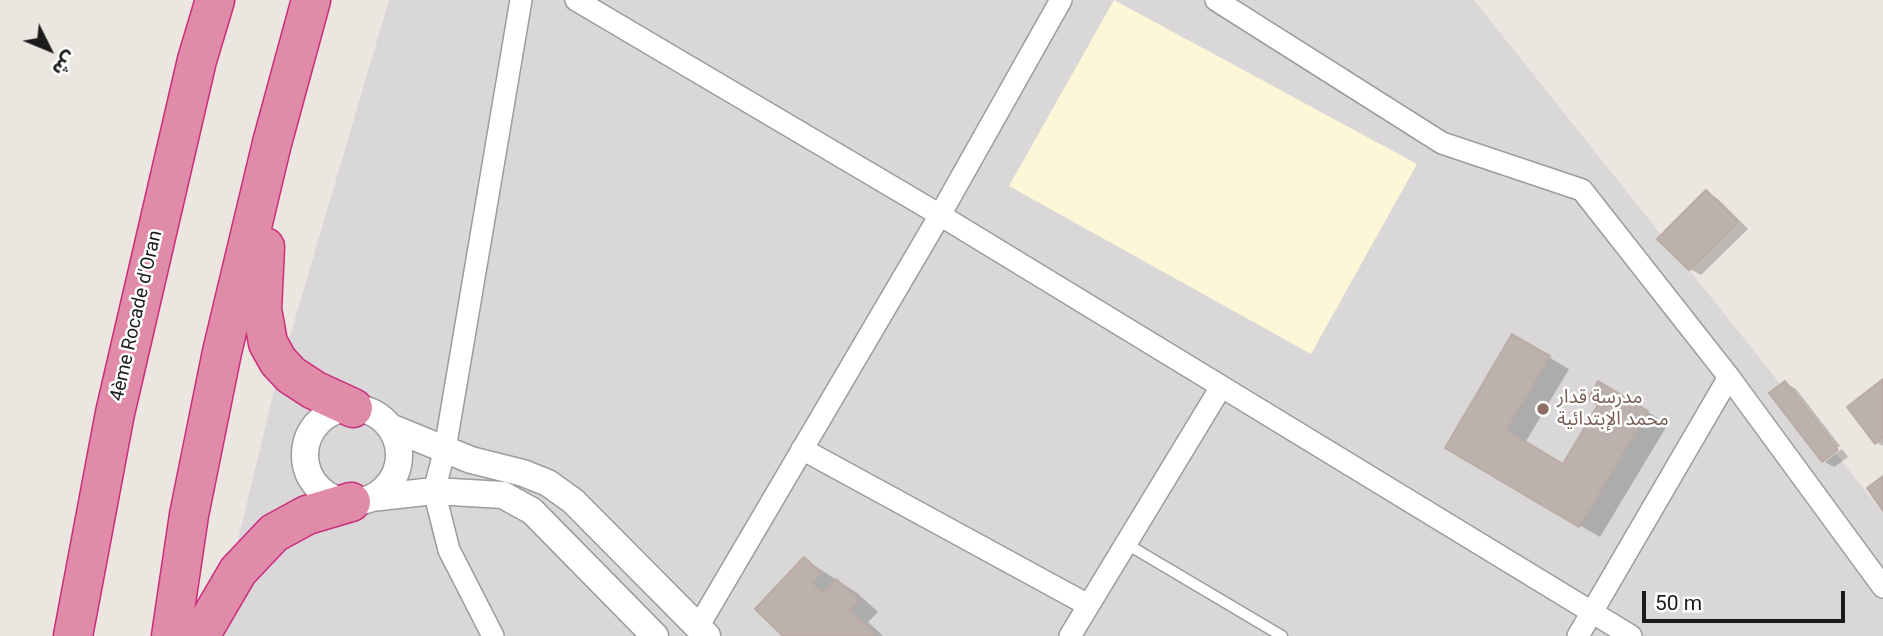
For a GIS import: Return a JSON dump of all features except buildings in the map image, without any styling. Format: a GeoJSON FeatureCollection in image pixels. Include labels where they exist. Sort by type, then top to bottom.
{"type":"FeatureCollection","features":[{"type":"Feature","properties":{"kind":"highway","name":"4ème Rocade d'Oran"},"geometry":{"type":"LineString","coordinates":[[73,636],[115,413],[197,60],[215,0]]}},
{"type":"Feature","properties":{"kind":"highway"},"geometry":{"type":"LineString","coordinates":[[171,636],[189,515],[216,379],[272,143],[311,0]]}},
{"type":"Feature","properties":{"kind":"highway"},"geometry":{"type":"LineString","coordinates":[[272,143],[262,309],[268,343],[290,375],[314,390],[353,408]]}},
{"type":"Feature","properties":{"kind":"highway"},"geometry":{"type":"LineString","coordinates":[[200,636],[238,571],[274,533],[307,514],[361,500]]}},
{"type":"Feature","properties":{"kind":"street"},"geometry":{"type":"LineString","coordinates":[[494,636],[449,550],[433,491],[444,449],[521,0]]}},
{"type":"Feature","properties":{"kind":"street"},"geometry":{"type":"LineString","coordinates":[[576,0],[940,215],[1631,636]]}},
{"type":"Feature","properties":{"kind":"street"},"geometry":{"type":"LineString","coordinates":[[390,427],[471,460],[548,483],[573,501],[702,631],[802,449],[940,215],[1061,0]]}},
{"type":"Feature","properties":{"kind":"street"},"geometry":{"type":"LineString","coordinates":[[1216,0],[1441,143],[1583,190],[1729,377],[1883,587]]}},
{"type":"Feature","properties":{"kind":"street"},"geometry":{"type":"LineString","coordinates":[[1578,636],[1729,377]]}},
{"type":"Feature","properties":{"kind":"street"},"geometry":{"type":"LineString","coordinates":[[1070,636],[1221,387]]}},
{"type":"Feature","properties":{"kind":"street"},"geometry":{"type":"LineString","coordinates":[[361,500],[383,491],[392,480],[398,467],[399,453],[390,427],[380,417],[353,408],[338,411],[323,419],[309,438],[306,462],[311,478],[321,490],[335,499],[361,500],[433,491],[503,495],[533,511],[655,636]]}},
{"type":"Feature","properties":{"kind":"street"},"geometry":{"type":"LineString","coordinates":[[802,449],[1088,605]]}},
{"type":"Feature","properties":{"kind":"lane"},"geometry":{"type":"LineString","coordinates":[[1125,543],[1282,636]]}},
{"type":"Feature","properties":{"kind":"shaded area"},"geometry":{"type":"Polygon","coordinates":[[[389,0],[1474,0],[1883,513],[1883,636],[220,636],[220,614],[275,387],[389,0]]]}},
{"type":"Feature","properties":{"kind":"shaded area"},"geometry":{"type":"Polygon","coordinates":[[[1114,0],[1417,164],[1311,354],[1009,186],[1114,0]]]}},
{"type":"Feature","properties":{"kind":"place","name":"مدرسة قدار محمد الإبتدائية"},"geometry":{"type":"Point","coordinates":[1543,409]}}]}
